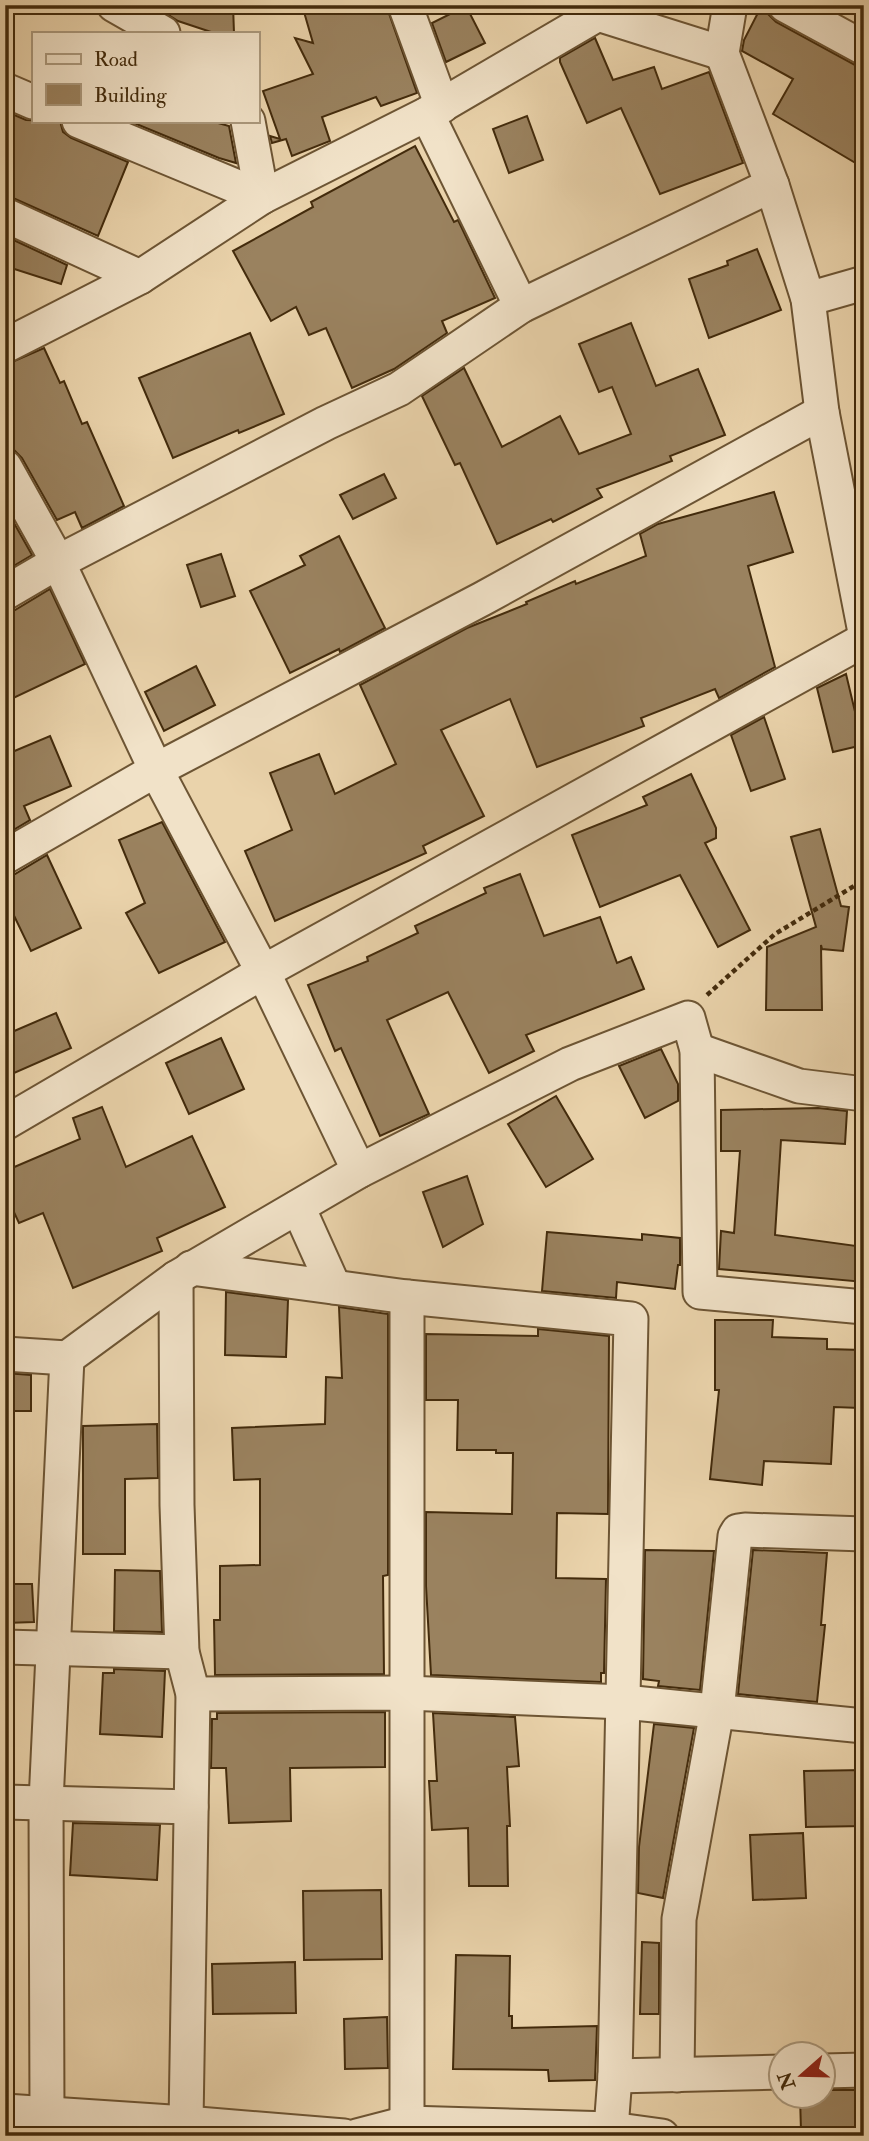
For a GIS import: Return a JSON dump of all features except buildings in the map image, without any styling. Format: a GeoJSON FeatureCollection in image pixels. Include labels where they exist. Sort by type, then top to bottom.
{"type":"FeatureCollection","features":[{"type":"Feature","properties":{"kind":"street"},"geometry":{"type":"LineString","coordinates":[[114,5],[161,32]]}},
{"type":"Feature","properties":{"kind":"street"},"geometry":{"type":"LineString","coordinates":[[405,5],[434,110],[521,306]]}},
{"type":"Feature","properties":{"kind":"street"},"geometry":{"type":"LineString","coordinates":[[730,5],[722,53],[772,185],[808,299],[822,412],[864,626]]}},
{"type":"Feature","properties":{"kind":"street"},"geometry":{"type":"LineString","coordinates":[[785,5],[864,48]]}},
{"type":"Feature","properties":{"kind":"street"},"geometry":{"type":"LineString","coordinates":[[5,346],[140,277],[262,197],[434,110],[594,10],[722,53]]}},
{"type":"Feature","properties":{"kind":"street"},"geometry":{"type":"LineString","coordinates":[[5,90],[32,102]]}},
{"type":"Feature","properties":{"kind":"street"},"geometry":{"type":"LineString","coordinates":[[81,122],[262,197]]}},
{"type":"Feature","properties":{"kind":"street"},"geometry":{"type":"LineString","coordinates":[[248,122],[262,197]]}},
{"type":"Feature","properties":{"kind":"street"},"geometry":{"type":"LineString","coordinates":[[5,593],[58,562],[326,423],[399,389],[521,306],[772,185]]}},
{"type":"Feature","properties":{"kind":"street"},"geometry":{"type":"LineString","coordinates":[[5,215],[140,277]]}},
{"type":"Feature","properties":{"kind":"street"},"geometry":{"type":"LineString","coordinates":[[808,299],[864,283]]}},
{"type":"Feature","properties":{"kind":"street"},"geometry":{"type":"LineString","coordinates":[[5,857],[156,770],[482,599],[822,412]]}},
{"type":"Feature","properties":{"kind":"street"},"geometry":{"type":"LineString","coordinates":[[5,467],[58,562],[156,770],[262,972],[359,1171]]}},
{"type":"Feature","properties":{"kind":"street"},"geometry":{"type":"LineString","coordinates":[[5,1123],[262,972],[864,640]]}},
{"type":"Feature","properties":{"kind":"street"},"geometry":{"type":"LineString","coordinates":[[5,1354],[67,1358],[184,1273],[359,1171],[570,1064],[688,1018],[697,1050],[700,1292],[864,1307]]}},
{"type":"Feature","properties":{"kind":"street"},"geometry":{"type":"LineString","coordinates":[[697,1050],[799,1086],[864,1094]]}},
{"type":"Feature","properties":{"kind":"street"},"geometry":{"type":"LineString","coordinates":[[298,1208],[334,1287]]}},
{"type":"Feature","properties":{"kind":"street"},"geometry":{"type":"LineString","coordinates":[[184,1273],[631,1319],[615,2076],[611,2129]]}},
{"type":"Feature","properties":{"kind":"street"},"geometry":{"type":"LineString","coordinates":[[178,2129],[193,1694],[182,1652],[177,1505],[184,1273]]}},
{"type":"Feature","properties":{"kind":"street"},"geometry":{"type":"LineString","coordinates":[[407,1297],[407,2123]]}},
{"type":"Feature","properties":{"kind":"street"},"geometry":{"type":"LineString","coordinates":[[47,2115],[46,1802],[67,1358]]}},
{"type":"Feature","properties":{"kind":"street"},"geometry":{"type":"LineString","coordinates":[[677,2075],[679,1919],[717,1711],[736,1534],[746,1530],[864,1534]]}},
{"type":"Feature","properties":{"kind":"street"},"geometry":{"type":"LineString","coordinates":[[5,1647],[182,1652]]}},
{"type":"Feature","properties":{"kind":"street"},"geometry":{"type":"LineString","coordinates":[[193,1694],[406,1693],[624,1702],[864,1726]]}},
{"type":"Feature","properties":{"kind":"street"},"geometry":{"type":"LineString","coordinates":[[5,1802],[191,1807]]}},
{"type":"Feature","properties":{"kind":"street"},"geometry":{"type":"LineString","coordinates":[[838,2071],[864,2070]]}},
{"type":"Feature","properties":{"kind":"street"},"geometry":{"type":"LineString","coordinates":[[615,2076],[768,2072]]}},
{"type":"Feature","properties":{"kind":"street"},"geometry":{"type":"LineString","coordinates":[[5,2111],[178,2129],[344,2136]]}},
{"type":"Feature","properties":{"kind":"street"},"geometry":{"type":"LineString","coordinates":[[358,2136],[407,2123],[611,2129],[662,2136]]}},
{"type":"Feature","properties":{"kind":"path"},"geometry":{"type":"LineString","coordinates":[[688,1018],[708,994],[775,934],[864,880]]}}]}
